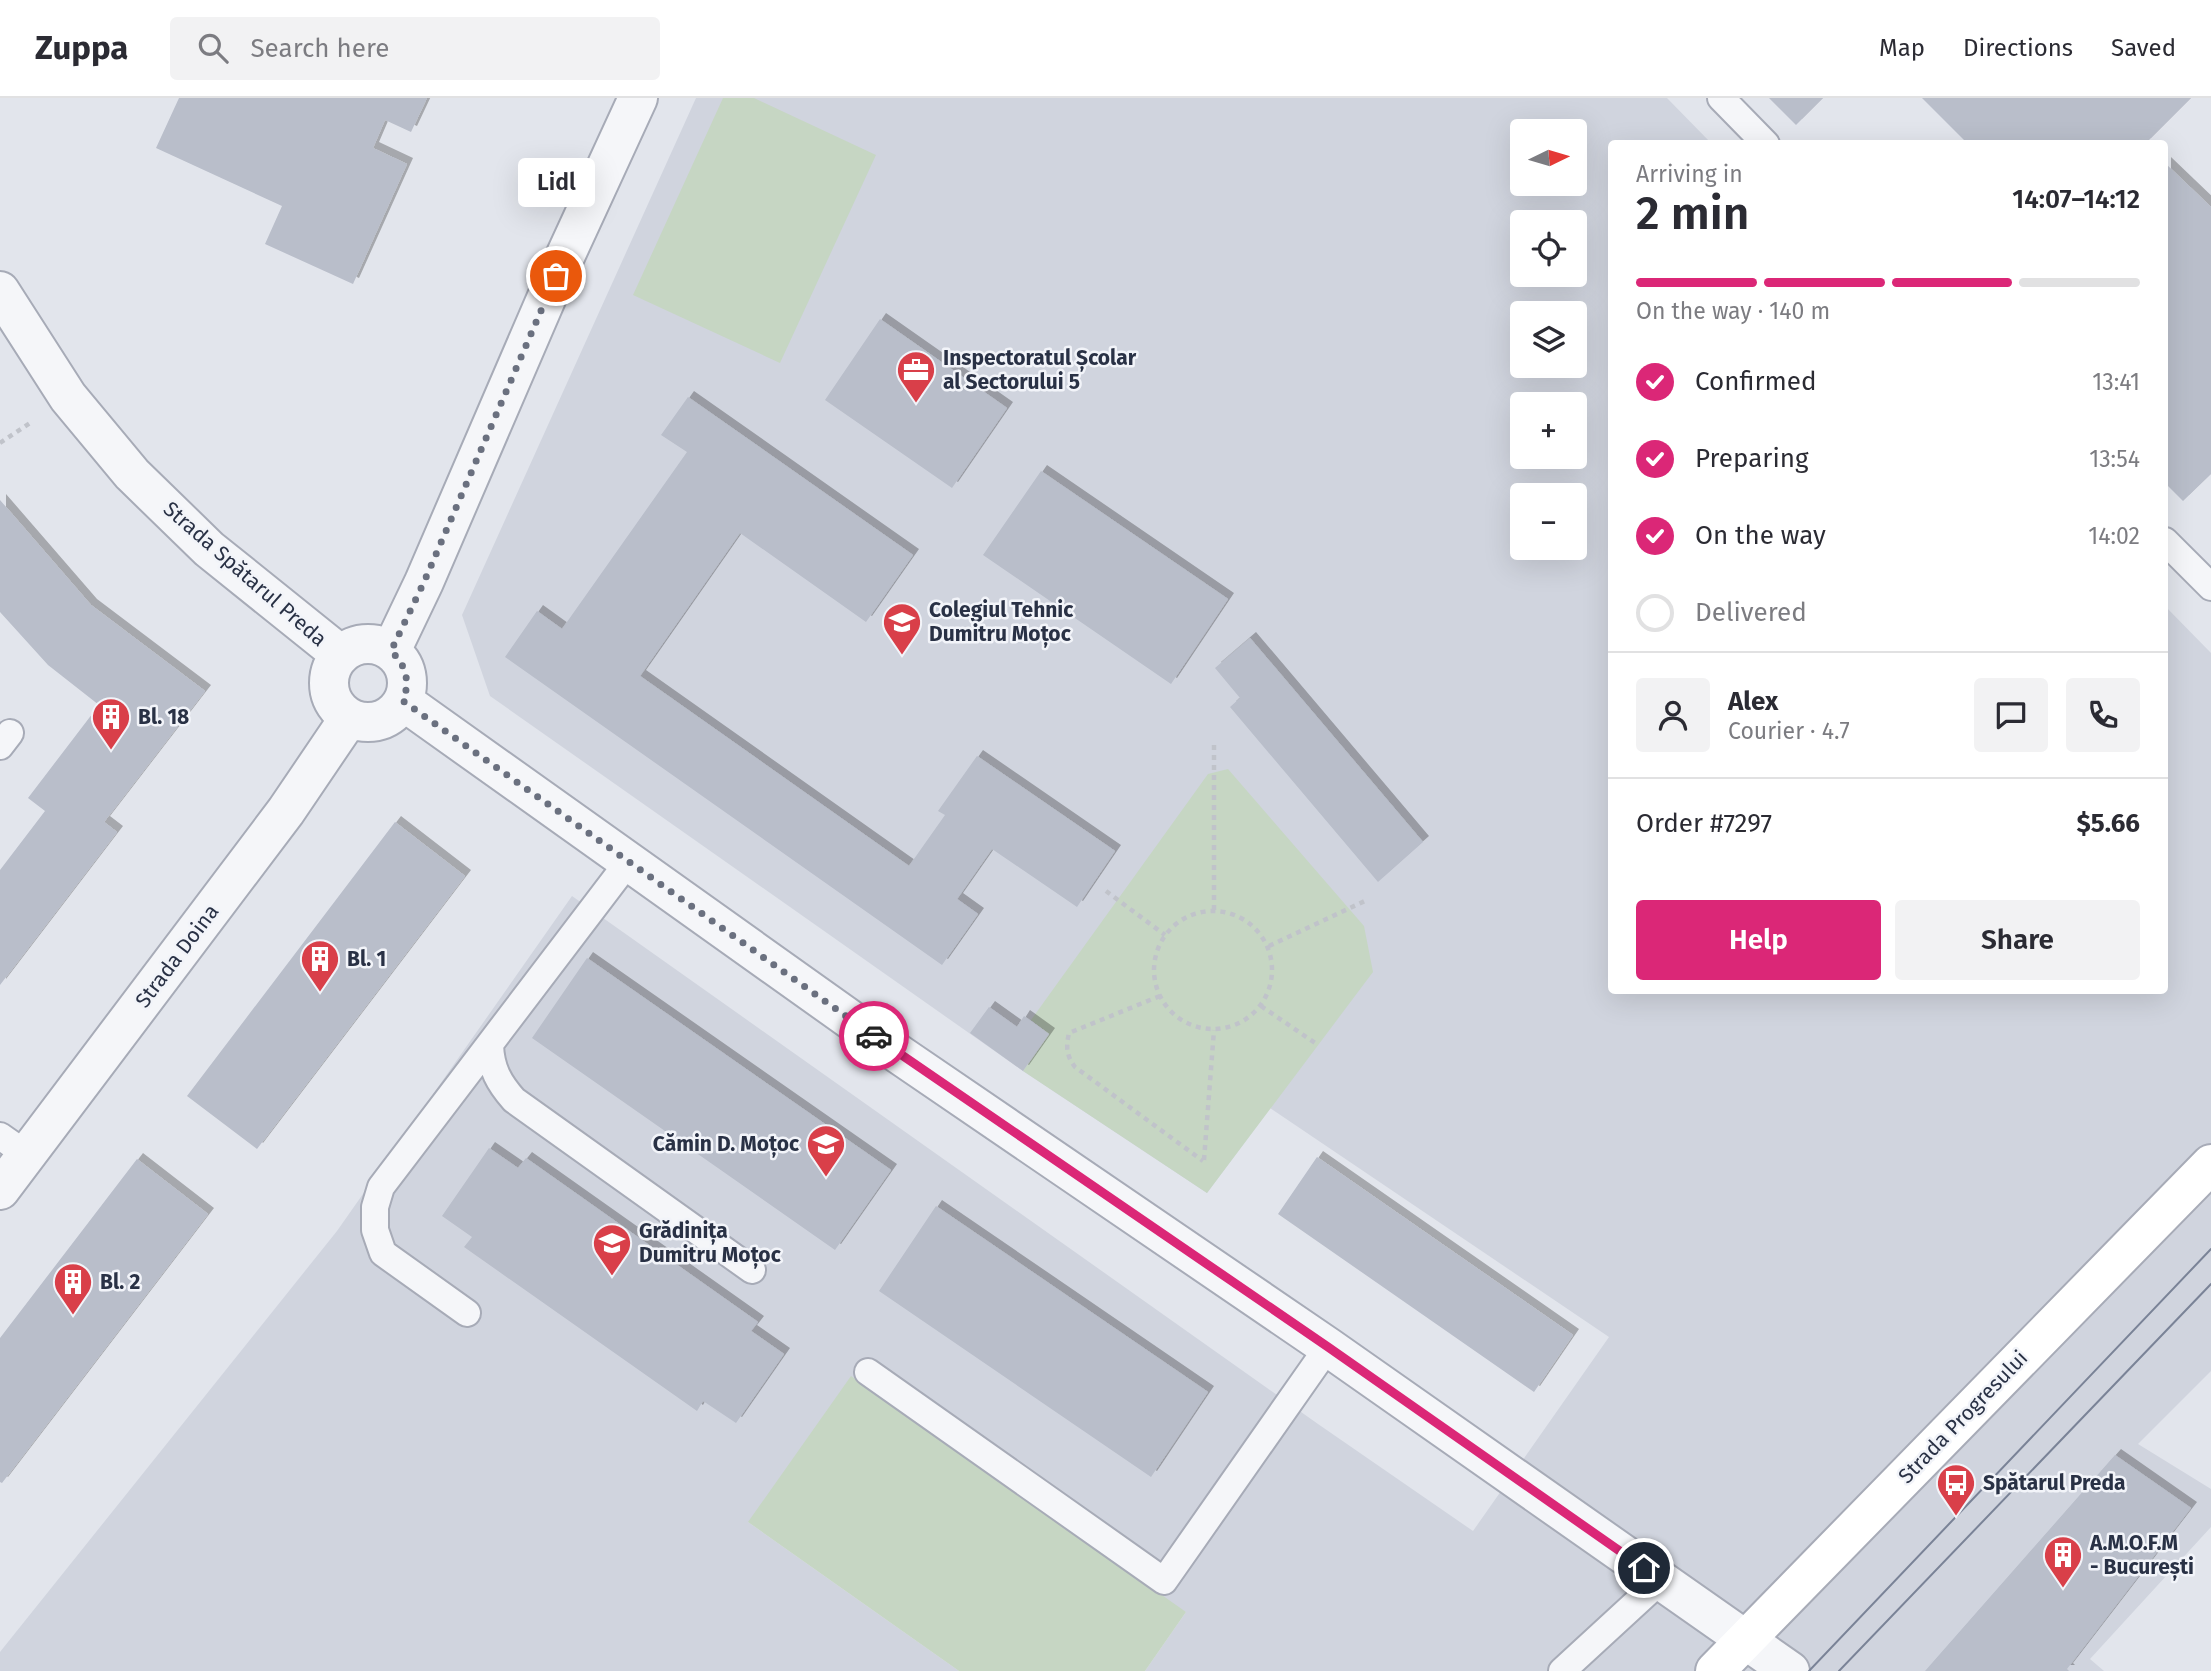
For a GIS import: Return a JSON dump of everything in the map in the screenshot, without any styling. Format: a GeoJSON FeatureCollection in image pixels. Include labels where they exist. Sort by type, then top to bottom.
{"type":"FeatureCollection","features":[{"type":"Feature","properties":{"kind":"main road","name":"Strada Progresului"},"geometry":{"type":"LineString","coordinates":[[1715,1671],[2211,1164]]}},
{"type":"Feature","properties":{"kind":"street"},"geometry":{"type":"LineString","coordinates":[[391,651],[424,582],[556,276],[638,98]]}},
{"type":"Feature","properties":{"kind":"street","name":"Strada Spătarul Preda"},"geometry":{"type":"LineString","coordinates":[[0,290],[68,397],[132,474],[209,549],[341,655]]}},
{"type":"Feature","properties":{"kind":"street"},"geometry":{"type":"LineString","coordinates":[[371,644],[391,651],[405,669],[407,691],[403,701],[396,712],[386,719],[360,723],[349,718],[340,711],[329,689],[333,665],[341,655],[360,645],[371,644]]}},
{"type":"Feature","properties":{"kind":"street"},"geometry":{"type":"LineString","coordinates":[[403,701],[900,1055],[1328,1347],[1790,1671]]}},
{"type":"Feature","properties":{"kind":"street","name":"Strada Doina"},"geometry":{"type":"LineString","coordinates":[[0,1190],[13,1145],[286,811],[349,718]]}},
{"type":"Feature","properties":{"kind":"lane"},"geometry":{"type":"LineString","coordinates":[[1721,98],[1762,140]]}},
{"type":"Feature","properties":{"kind":"lane"},"geometry":{"type":"LineString","coordinates":[[2168,544],[2211,587]]}},
{"type":"Feature","properties":{"kind":"lane"},"geometry":{"type":"LineString","coordinates":[[467,1313],[383,1253],[375,1230],[375,1207],[381,1187],[629,862]]}},
{"type":"Feature","properties":{"kind":"lane"},"geometry":{"type":"LineString","coordinates":[[491,1045],[491,1060],[496,1077],[514,1100],[752,1270]]}},
{"type":"Feature","properties":{"kind":"lane"},"geometry":{"type":"LineString","coordinates":[[868,1372],[1164,1581],[1328,1347]]}},
{"type":"Feature","properties":{"kind":"lane"},"geometry":{"type":"LineString","coordinates":[[1562,1671],[1661,1580]]}},
{"type":"Feature","properties":{"kind":"path"},"geometry":{"type":"LineString","coordinates":[[1214,742],[1214,910]]}},
{"type":"Feature","properties":{"kind":"path"},"geometry":{"type":"LineString","coordinates":[[1106,891],[1165,935]]}},
{"type":"Feature","properties":{"kind":"path"},"geometry":{"type":"LineString","coordinates":[[1269,946],[1367,900]]}},
{"type":"Feature","properties":{"kind":"path"},"geometry":{"type":"LineString","coordinates":[[1214,910],[1231,912],[1247,920],[1259,932],[1269,946],[1273,977],[1261,1006],[1248,1018],[1232,1027],[1214,1029],[1182,1021],[1170,1010],[1160,996],[1154,965],[1157,949],[1178,921],[1195,912],[1214,910]]}},
{"type":"Feature","properties":{"kind":"path"},"geometry":{"type":"LineString","coordinates":[[1160,996],[1069,1033],[1066,1045],[1068,1057],[1075,1067],[1203,1161],[1214,1029]]}},
{"type":"Feature","properties":{"kind":"path"},"geometry":{"type":"LineString","coordinates":[[1261,1006],[1318,1045]]}},
{"type":"Feature","properties":{"kind":"shaded area"},"geometry":{"type":"Polygon","coordinates":[[[696,98],[1667,98],[1708,140],[1608,140],[1608,994],[2168,994],[2168,609],[2211,653],[2211,1371],[2138,1444],[2211,1489],[2211,1527],[2090,1659],[2104,1671],[1145,1671],[1186,1612],[748,1522],[959,1671],[0,1671],[0,1652],[337,1231],[572,896],[1473,1531],[1609,1337],[1270,1108],[1207,1193],[1023,1071],[490,696],[462,615],[696,98]]]}},
{"type":"Feature","properties":{"kind":"green space"},"geometry":{"type":"Polygon","coordinates":[[[723,98],[754,98],[876,155],[780,363],[633,295],[723,98]]]}},
{"type":"Feature","properties":{"kind":"green space"},"geometry":{"type":"Polygon","coordinates":[[[1228,769],[1364,926],[1373,972],[1207,1193],[1023,1071],[1049,1034],[1031,1020],[1208,774],[1228,769]]]}},
{"type":"Feature","properties":{"kind":"green space"},"geometry":{"type":"Polygon","coordinates":[[[851,1376],[1186,1612],[1145,1671],[959,1671],[748,1522],[851,1376]]]}},
{"type":"Feature","properties":{"kind":"building"},"geometry":{"type":"Polygon","coordinates":[[[179,98],[427,98],[411,132],[385,120],[373,148],[407,164],[353,284],[265,244],[282,206],[156,148],[179,98]]]}},
{"type":"Feature","properties":{"kind":"building"},"geometry":{"type":"Polygon","coordinates":[[[1769,98],[1823,98],[1796,125],[1769,98]]]}},
{"type":"Feature","properties":{"kind":"building"},"geometry":{"type":"Polygon","coordinates":[[[1922,98],[2191,98],[2149,140],[1964,140],[1922,98]]]}},
{"type":"Feature","properties":{"kind":"building"},"geometry":{"type":"Polygon","coordinates":[[[2168,166],[2211,207],[2211,474],[2183,501],[2168,486],[2168,166]]]}},
{"type":"Feature","properties":{"kind":"building","name":"Inspectoratul Școlar al Sectorului 5"},"geometry":{"type":"Polygon","coordinates":[[[880,319],[1007,408],[952,488],[825,400],[880,319]]]}},
{"type":"Feature","properties":{"kind":"building"},"geometry":{"type":"Polygon","coordinates":[[[688,397],[913,555],[866,622],[740,533],[640,676],[909,866],[945,815],[938,811],[977,756],[1115,851],[1077,907],[992,849],[957,899],[978,914],[942,965],[505,657],[537,611],[562,629],[687,452],[661,435],[688,397]]]}},
{"type":"Feature","properties":{"kind":"building"},"geometry":{"type":"Polygon","coordinates":[[[1041,471],[1228,599],[1171,684],[983,555],[1041,471]]]}},
{"type":"Feature","properties":{"kind":"building","name":"Bl. 18"},"geometry":{"type":"Polygon","coordinates":[[[0,500],[91,605],[205,691],[104,822],[117,832],[0,985],[0,870],[45,811],[28,798],[99,705],[48,665],[0,612],[0,500]]]}},
{"type":"Feature","properties":{"kind":"building"},"geometry":{"type":"Polygon","coordinates":[[[1250,638],[1423,842],[1378,882],[1230,707],[1240,698],[1215,668],[1250,638]]]}},
{"type":"Feature","properties":{"kind":"building","name":"Bl. 1"},"geometry":{"type":"Polygon","coordinates":[[[395,822],[465,876],[257,1149],[187,1096],[395,822]]]}},
{"type":"Feature","properties":{"kind":"building","name":"Cămin D. Moțoc"},"geometry":{"type":"Polygon","coordinates":[[[587,958],[891,1170],[835,1250],[532,1038],[587,958]]]}},
{"type":"Feature","properties":{"kind":"building"},"geometry":{"type":"Polygon","coordinates":[[[989,1007],[1017,1027],[1024,1016],[1049,1034],[1023,1071],[970,1033],[989,1007]]]}},
{"type":"Feature","properties":{"kind":"building"},"geometry":{"type":"Polygon","coordinates":[[[489,1148],[518,1168],[526,1158],[758,1322],[751,1331],[784,1354],[736,1423],[703,1401],[697,1411],[464,1247],[472,1237],[442,1216],[489,1148]]]}},
{"type":"Feature","properties":{"kind":"building"},"geometry":{"type":"Polygon","coordinates":[[[1317,1157],[1573,1335],[1534,1392],[1278,1214],[1317,1157]]]}},
{"type":"Feature","properties":{"kind":"building","name":"Bl. 2"},"geometry":{"type":"Polygon","coordinates":[[[137,1159],[208,1214],[2,1483],[0,1338],[137,1159]]]}},
{"type":"Feature","properties":{"kind":"building"},"geometry":{"type":"Polygon","coordinates":[[[936,1206],[1208,1392],[1151,1477],[879,1291],[936,1206]]]}},
{"type":"Feature","properties":{"kind":"building","name":"A.M.O.F.M - București"},"geometry":{"type":"Polygon","coordinates":[[[2115,1455],[2191,1508],[2067,1669],[2069,1671],[1925,1671],[2115,1455]]]}},
{"type":"Feature","properties":{"kind":"tram line"},"geometry":{"type":"LineString","coordinates":[[1809,1671],[2211,1249]]}},
{"type":"Feature","properties":{"kind":"tram line"},"geometry":{"type":"LineString","coordinates":[[1839,1671],[2211,1284]]}},
{"type":"Feature","properties":{"kind":"way so far"},"geometry":{"type":"LineString","coordinates":[[556,276],[424,582],[391,651],[400,659],[405,669],[407,691],[403,701],[874,1036]]}},
{"type":"Feature","properties":{"kind":"place","name":"Lidl"},"geometry":{"type":"Point","coordinates":[556,276]}},
{"type":"Feature","properties":{"kind":"place","name":"Inspectoratul Școlar al Sectorului 5"},"geometry":{"type":"Point","coordinates":[916,404]}},
{"type":"Feature","properties":{"kind":"place","name":"Colegiul Tehnic Dumitru Moțoc"},"geometry":{"type":"Point","coordinates":[902,656]}},
{"type":"Feature","properties":{"kind":"place","name":"Bl. 18"},"geometry":{"type":"Point","coordinates":[111,751]}},
{"type":"Feature","properties":{"kind":"place","name":"Bl. 1"},"geometry":{"type":"Point","coordinates":[320,993]}},
{"type":"Feature","properties":{"kind":"place","name":"Cămin D. Moțoc"},"geometry":{"type":"Point","coordinates":[826,1178]}},
{"type":"Feature","properties":{"kind":"place","name":"Grădinița Dumitru Moțoc"},"geometry":{"type":"Point","coordinates":[612,1277]}},
{"type":"Feature","properties":{"kind":"place","name":"Bl. 2"},"geometry":{"type":"Point","coordinates":[73,1316]}},
{"type":"Feature","properties":{"kind":"place","name":"Spătarul Preda"},"geometry":{"type":"Point","coordinates":[1956,1517]}},
{"type":"Feature","properties":{"kind":"place","name":"A.M.O.F.M - București"},"geometry":{"type":"Point","coordinates":[2063,1589]}},
{"type":"Feature","properties":{"kind":"route"},"geometry":{"type":"LineString","coordinates":[[874,1036],[1328,1347],[1644,1568]]}}]}
